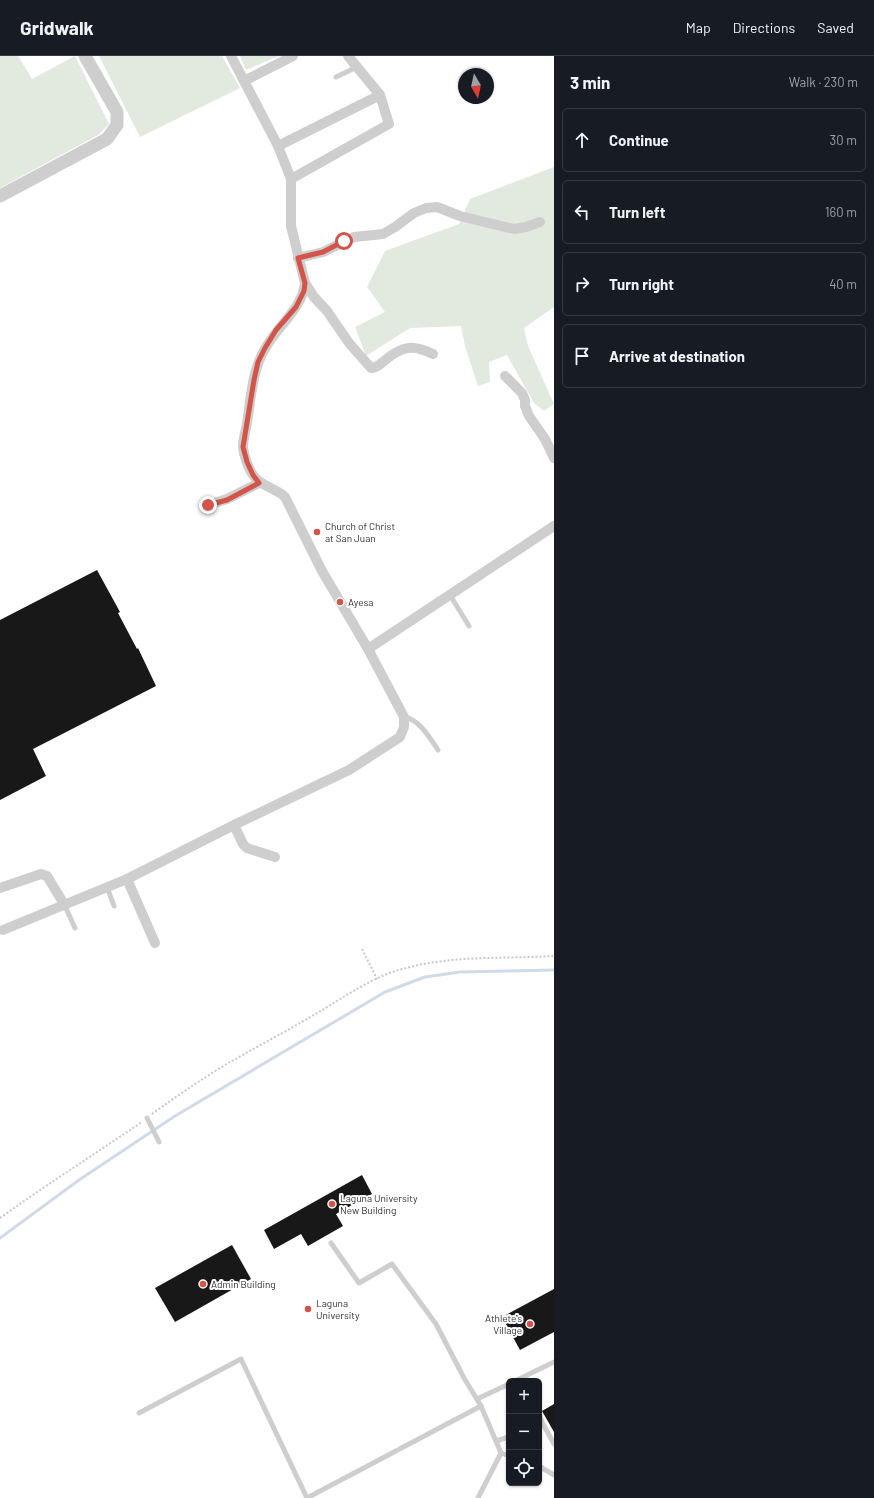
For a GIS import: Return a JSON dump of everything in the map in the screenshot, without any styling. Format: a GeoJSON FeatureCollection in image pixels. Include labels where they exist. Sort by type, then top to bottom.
{"type":"FeatureCollection","features":[{"type":"Feature","properties":{"kind":"street"},"geometry":{"type":"LineString","coordinates":[[0,196],[107,139],[117,125],[117,112],[85,56]]}},
{"type":"Feature","properties":{"kind":"street"},"geometry":{"type":"LineString","coordinates":[[231,56],[278,146],[291,179],[291,226],[305,283],[314,297],[327,310],[348,343],[371,368],[375,368],[392,354],[410,347],[417,347],[433,354]]}},
{"type":"Feature","properties":{"kind":"street"},"geometry":{"type":"LineString","coordinates":[[244,81],[293,56]]}},
{"type":"Feature","properties":{"kind":"street"},"geometry":{"type":"LineString","coordinates":[[291,179],[389,124],[380,95],[348,56]]}},
{"type":"Feature","properties":{"kind":"street"},"geometry":{"type":"LineString","coordinates":[[278,146],[380,95]]}},
{"type":"Feature","properties":{"kind":"street"},"geometry":{"type":"LineString","coordinates":[[298,258],[323,252],[354,237],[382,234],[396,227],[414,213],[426,208],[437,207],[460,216],[514,228],[526,227],[540,222]]}},
{"type":"Feature","properties":{"kind":"street"},"geometry":{"type":"LineString","coordinates":[[3,930],[127,879],[234,825],[349,770],[400,737],[404,727],[404,717],[368,649],[322,571],[285,497],[280,492],[259,483],[253,475],[247,462],[243,447],[258,362],[276,330],[296,307],[304,291],[305,283]]}},
{"type":"Feature","properties":{"kind":"street"},"geometry":{"type":"LineString","coordinates":[[505,376],[522,393],[529,416],[545,439],[554,458]]}},
{"type":"Feature","properties":{"kind":"street"},"geometry":{"type":"LineString","coordinates":[[208,505],[227,500],[259,483]]}},
{"type":"Feature","properties":{"kind":"street"},"geometry":{"type":"LineString","coordinates":[[368,649],[554,526]]}},
{"type":"Feature","properties":{"kind":"street"},"geometry":{"type":"LineString","coordinates":[[234,825],[243,844],[247,848],[275,857]]}},
{"type":"Feature","properties":{"kind":"street"},"geometry":{"type":"LineString","coordinates":[[0,888],[41,874],[47,876],[64,904]]}},
{"type":"Feature","properties":{"kind":"street"},"geometry":{"type":"LineString","coordinates":[[127,879],[155,943]]}},
{"type":"Feature","properties":{"kind":"lane"},"geometry":{"type":"LineString","coordinates":[[336,77],[357,67]]}},
{"type":"Feature","properties":{"kind":"lane"},"geometry":{"type":"LineString","coordinates":[[450,595],[470,626]]}},
{"type":"Feature","properties":{"kind":"lane"},"geometry":{"type":"LineString","coordinates":[[404,717],[410,718],[420,727],[438,750]]}},
{"type":"Feature","properties":{"kind":"lane"},"geometry":{"type":"LineString","coordinates":[[107,887],[114,906]]}},
{"type":"Feature","properties":{"kind":"lane"},"geometry":{"type":"LineString","coordinates":[[64,904],[75,928]]}},
{"type":"Feature","properties":{"kind":"lane"},"geometry":{"type":"LineString","coordinates":[[147,1118],[159,1142]]}},
{"type":"Feature","properties":{"kind":"lane"},"geometry":{"type":"LineString","coordinates":[[331,1243],[359,1283],[392,1264],[436,1324],[464,1378],[481,1406],[501,1453],[506,1455]]}},
{"type":"Feature","properties":{"kind":"lane"},"geometry":{"type":"LineString","coordinates":[[139,1413],[241,1359],[308,1498],[481,1406]]}},
{"type":"Feature","properties":{"kind":"lane"},"geometry":{"type":"LineString","coordinates":[[526,1378],[554,1362]]}},
{"type":"Feature","properties":{"kind":"lane"},"geometry":{"type":"LineString","coordinates":[[477,1399],[506,1385]]}},
{"type":"Feature","properties":{"kind":"lane"},"geometry":{"type":"LineString","coordinates":[[542,1426],[554,1444]]}},
{"type":"Feature","properties":{"kind":"lane"},"geometry":{"type":"LineString","coordinates":[[496,1442],[506,1437]]}},
{"type":"Feature","properties":{"kind":"lane"},"geometry":{"type":"LineString","coordinates":[[478,1498],[501,1453]]}},
{"type":"Feature","properties":{"kind":"lane"},"geometry":{"type":"LineString","coordinates":[[542,1468],[554,1475]]}},
{"type":"Feature","properties":{"kind":"path"},"geometry":{"type":"LineString","coordinates":[[362,949],[377,978]]}},
{"type":"Feature","properties":{"kind":"path"},"geometry":{"type":"LineString","coordinates":[[0,1218],[147,1118],[188,1088],[377,978],[405,968],[433,962],[486,958],[554,956]]}},
{"type":"Feature","properties":{"kind":"shaded area"},"geometry":{"type":"Polygon","coordinates":[[[0,56],[18,56],[32,79],[75,56],[109,124],[98,135],[0,188],[0,56]]]}},
{"type":"Feature","properties":{"kind":"shaded area"},"geometry":{"type":"Polygon","coordinates":[[[99,56],[222,56],[240,88],[140,137],[99,56]]]}},
{"type":"Feature","properties":{"kind":"shaded area"},"geometry":{"type":"Polygon","coordinates":[[[240,56],[279,56],[246,70],[240,56]]]}},
{"type":"Feature","properties":{"kind":"shaded area"},"geometry":{"type":"Polygon","coordinates":[[[554,167],[554,307],[524,328],[528,346],[554,404],[544,411],[534,403],[507,355],[489,362],[490,382],[478,386],[465,346],[461,326],[410,328],[366,356],[355,327],[385,312],[367,287],[385,251],[459,224],[470,199],[554,167]]]}},
{"type":"Feature","properties":{"kind":"building"},"geometry":{"type":"Polygon","coordinates":[[[97,570],[120,612],[118,613],[137,649],[138,648],[156,686],[33,749],[46,776],[0,800],[0,620],[97,570]]]}},
{"type":"Feature","properties":{"kind":"building","name":"Laguna University New Building"},"geometry":{"type":"Polygon","coordinates":[[[362,1175],[372,1194],[336,1214],[343,1226],[308,1246],[301,1234],[274,1249],[264,1230],[362,1175]]]}},
{"type":"Feature","properties":{"kind":"building","name":"Admin Building"},"geometry":{"type":"Polygon","coordinates":[[[232,1245],[251,1279],[175,1322],[155,1288],[232,1245]]]}},
{"type":"Feature","properties":{"kind":"building","name":"Athlete's Village"},"geometry":{"type":"Polygon","coordinates":[[[554,1289],[554,1332],[520,1350],[502,1317],[554,1289]]]}},
{"type":"Feature","properties":{"kind":"building"},"geometry":{"type":"Polygon","coordinates":[[[554,1404],[554,1432],[542,1411],[554,1404]]]}},
{"type":"Feature","properties":{"kind":"waterway"},"geometry":{"type":"LineString","coordinates":[[0,1238],[79,1180],[175,1116],[385,992],[425,977],[460,972],[554,970]]}},
{"type":"Feature","properties":{"kind":"place","name":"Church of Christ at San Juan"},"geometry":{"type":"Point","coordinates":[317,532]}},
{"type":"Feature","properties":{"kind":"place","name":"Ayesa"},"geometry":{"type":"Point","coordinates":[340,602]}},
{"type":"Feature","properties":{"kind":"place","name":"Laguna University New Building"},"geometry":{"type":"Point","coordinates":[332,1204]}},
{"type":"Feature","properties":{"kind":"place","name":"Admin Building"},"geometry":{"type":"Point","coordinates":[203,1284]}},
{"type":"Feature","properties":{"kind":"place","name":"Laguna University"},"geometry":{"type":"Point","coordinates":[308,1309]}},
{"type":"Feature","properties":{"kind":"place","name":"Athlete's Village"},"geometry":{"type":"Point","coordinates":[530,1324]}},
{"type":"Feature","properties":{"kind":"route"},"geometry":{"type":"LineString","coordinates":[[208,505],[227,500],[259,483],[253,475],[247,462],[243,447],[258,362],[276,330],[296,307],[304,291],[305,283],[298,258],[323,252],[344,241]]}}]}
